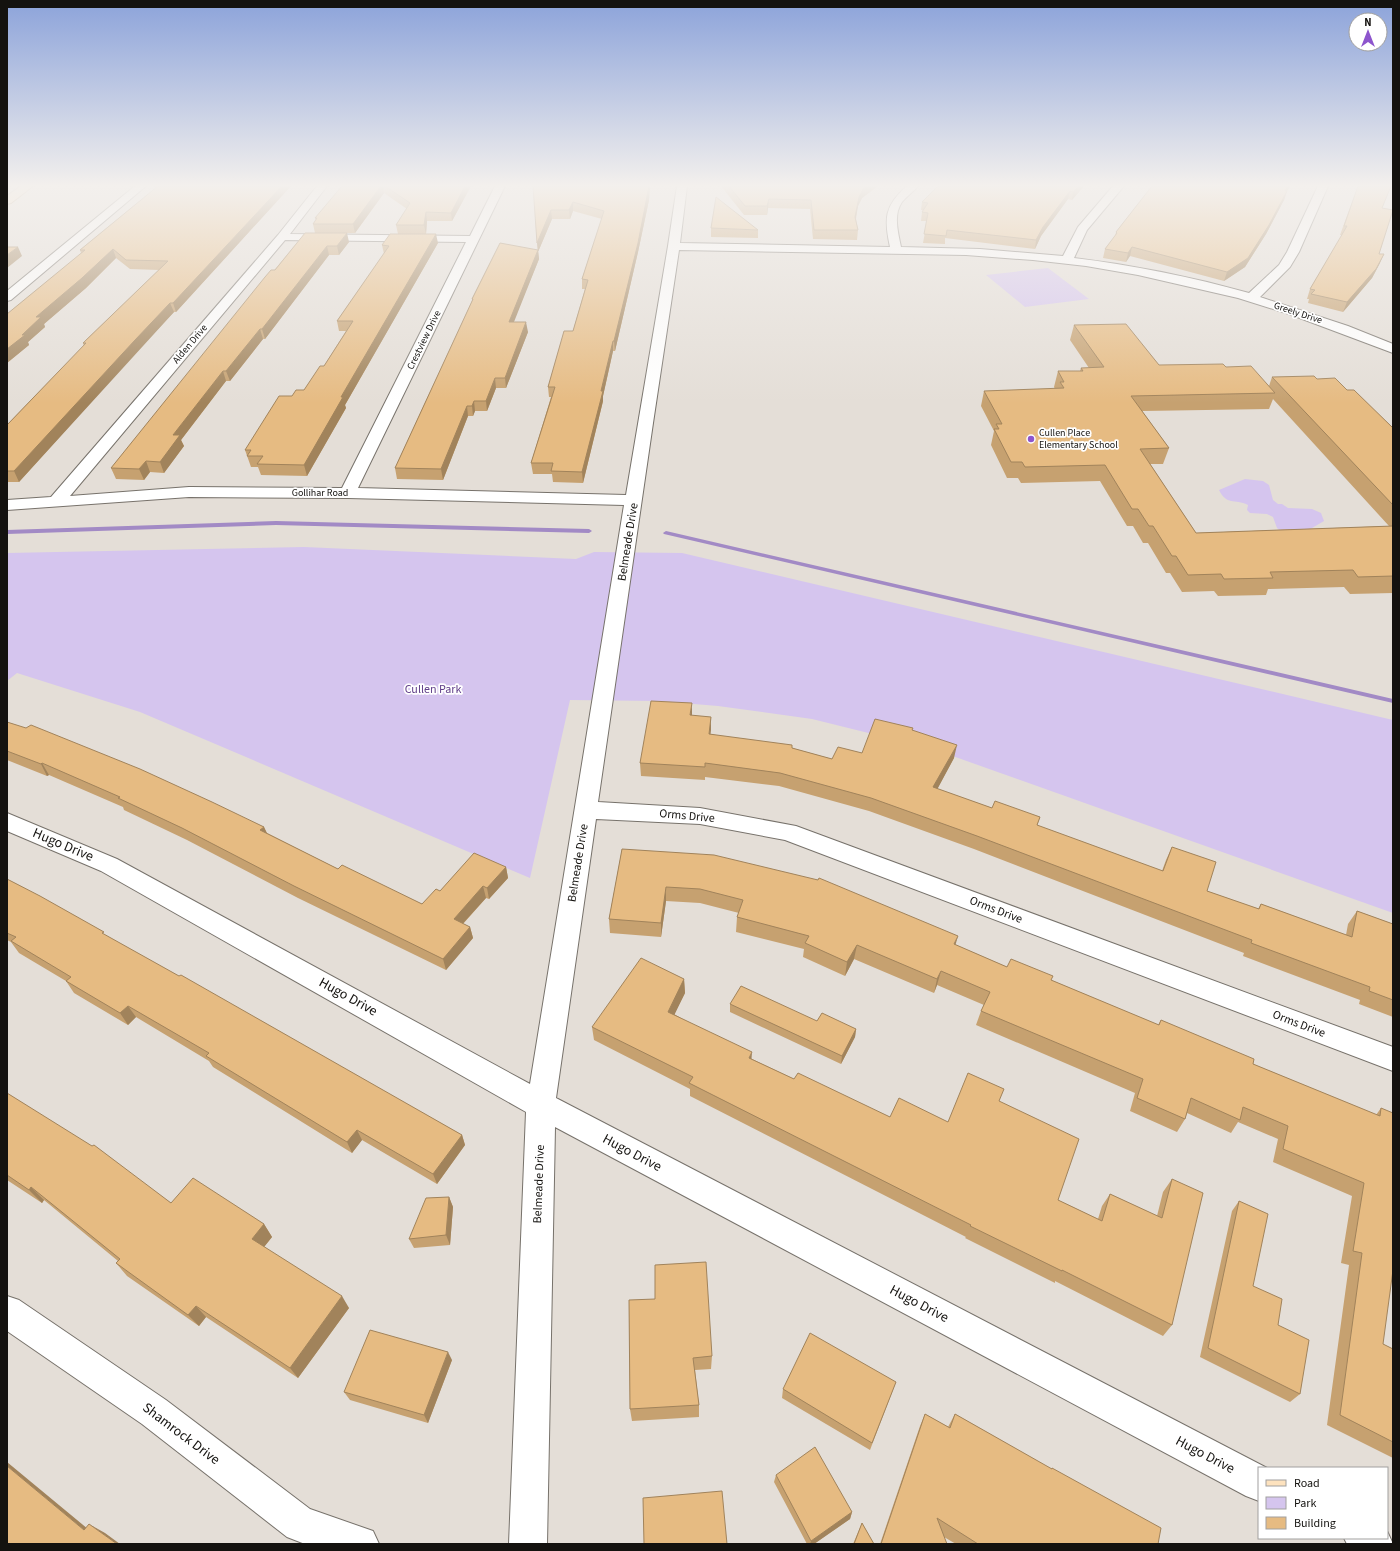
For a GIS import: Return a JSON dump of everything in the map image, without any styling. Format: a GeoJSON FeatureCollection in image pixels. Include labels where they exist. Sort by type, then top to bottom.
{"type":"FeatureCollection","features":[{"type":"Feature","properties":{"kind":"street"},"geometry":{"type":"LineString","coordinates":[[7,297],[54,258]]}},
{"type":"Feature","properties":{"kind":"street","name":"Alden Drive"},"geometry":{"type":"LineString","coordinates":[[57,500],[263,258]]}},
{"type":"Feature","properties":{"kind":"street","name":"Crestview Drive"},"geometry":{"type":"LineString","coordinates":[[348,493],[464,258]]}},
{"type":"Feature","properties":{"kind":"street","name":"Belmeade Drive"},"geometry":{"type":"LineString","coordinates":[[528,1544],[541,1105],[645,423],[672,258]]}},
{"type":"Feature","properties":{"kind":"street","name":"Greely Drive"},"geometry":{"type":"LineString","coordinates":[[1042,258],[1067,261],[1164,277],[1251,298],[1348,330],[1393,348]]}},
{"type":"Feature","properties":{"kind":"street"},"geometry":{"type":"LineString","coordinates":[[1251,298],[1284,268],[1289,258]]}},
{"type":"Feature","properties":{"kind":"street","name":"Gollihar Road"},"geometry":{"type":"LineString","coordinates":[[7,505],[57,500],[189,492],[348,493],[634,500]]}},
{"type":"Feature","properties":{"kind":"street","name":"Orms Drive"},"geometry":{"type":"LineString","coordinates":[[587,810],[700,816],[788,832],[1393,1060]]}},
{"type":"Feature","properties":{"kind":"street","name":"Hugo Drive"},"geometry":{"type":"LineString","coordinates":[[7,821],[109,865],[541,1105],[1258,1482]]}},
{"type":"Feature","properties":{"kind":"street","name":"Shamrock Drive"},"geometry":{"type":"LineString","coordinates":[[7,1312],[154,1412],[300,1524],[360,1544]]}},
{"type":"Feature","properties":{"kind":"street"},"geometry":{"type":"LineString","coordinates":[[1364,1539],[1374,1544]]}},
{"type":"Feature","properties":{"kind":"green space"},"geometry":{"type":"Polygon","coordinates":[[[1048,268],[1089,299],[1025,307],[986,275],[1048,268]]]}},
{"type":"Feature","properties":{"kind":"green space"},"geometry":{"type":"Polygon","coordinates":[[[1245,479],[1263,481],[1269,485],[1273,500],[1278,504],[1282,504],[1288,508],[1312,509],[1321,513],[1324,521],[1300,535],[1281,531],[1277,528],[1273,517],[1267,514],[1250,513],[1247,510],[1248,505],[1228,500],[1219,490],[1245,479]]]}},
{"type":"Feature","properties":{"kind":"green space","name":"Cullen Park"},"geometry":{"type":"Polygon","coordinates":[[[304,547],[576,559],[594,552],[682,553],[1393,720],[1393,913],[933,749],[812,719],[718,706],[658,701],[570,700],[530,878],[140,712],[17,673],[7,681],[7,553],[304,547]]]}},
{"type":"Feature","properties":{"kind":"building"},"geometry":{"type":"Polygon","coordinates":[[[75,258],[103,258],[36,317],[41,317],[22,335],[25,335],[7,349],[7,314],[75,258]]]}},
{"type":"Feature","properties":{"kind":"building"},"geometry":{"type":"Polygon","coordinates":[[[124,258],[215,258],[173,303],[170,303],[135,340],[14,471],[7,471],[7,425],[86,343],[83,343],[168,261],[126,260],[124,258]]]}},
{"type":"Feature","properties":{"kind":"building"},"geometry":{"type":"Polygon","coordinates":[[[284,258],[317,258],[262,329],[260,329],[226,371],[223,371],[173,435],[180,435],[160,462],[146,461],[139,469],[111,468],[265,277],[271,270],[275,270],[284,258]]]}},
{"type":"Feature","properties":{"kind":"building"},"geometry":{"type":"Polygon","coordinates":[[[380,258],[422,258],[341,397],[343,397],[304,465],[257,464],[263,456],[247,456],[251,450],[245,450],[279,396],[292,396],[296,390],[304,390],[320,366],[324,366],[353,321],[337,321],[380,258]]]}},
{"type":"Feature","properties":{"kind":"building"},"geometry":{"type":"Polygon","coordinates":[[[492,258],[535,258],[509,322],[526,322],[505,378],[495,378],[486,401],[474,401],[472,406],[467,406],[441,469],[395,468],[473,299],[492,258]]]}},
{"type":"Feature","properties":{"kind":"building"},"geometry":{"type":"Polygon","coordinates":[[[589,258],[634,258],[582,472],[551,471],[553,463],[531,463],[555,387],[548,387],[564,331],[573,331],[588,280],[582,279],[589,258]]]}},
{"type":"Feature","properties":{"kind":"building"},"geometry":{"type":"Polygon","coordinates":[[[1175,258],[1247,258],[1227,272],[1175,258]]]}},
{"type":"Feature","properties":{"kind":"building"},"geometry":{"type":"Polygon","coordinates":[[[1328,258],[1382,258],[1376,269],[1347,302],[1311,294],[1315,290],[1310,289],[1328,258]]]}},
{"type":"Feature","properties":{"kind":"building"},"geometry":{"type":"Polygon","coordinates":[[[1126,324],[1159,365],[1223,364],[1226,367],[1251,366],[1275,393],[1131,396],[1169,448],[1140,449],[1196,533],[1393,526],[1393,576],[1358,577],[1353,570],[1270,572],[1273,578],[1224,579],[1221,574],[1188,575],[1176,556],[1172,556],[1153,526],[1149,526],[1138,509],[1132,509],[1105,465],[1025,467],[1022,462],[1011,462],[994,429],[999,429],[996,424],[1002,424],[984,391],[1064,388],[1060,382],[1064,382],[1058,371],[1083,371],[1081,368],[1104,367],[1074,325],[1126,324]]]}},
{"type":"Feature","properties":{"kind":"building"},"geometry":{"type":"Polygon","coordinates":[[[1314,376],[1317,379],[1335,378],[1347,390],[1354,390],[1393,428],[1393,505],[1272,377],[1314,376]]]}},
{"type":"Feature","properties":{"kind":"building"},"geometry":{"type":"Polygon","coordinates":[[[651,701],[692,703],[690,715],[711,717],[709,734],[792,745],[792,748],[832,759],[838,747],[862,753],[875,719],[913,728],[912,730],[957,745],[933,787],[992,808],[995,801],[1040,817],[1037,825],[1163,871],[1172,847],[1216,862],[1207,891],[1259,909],[1261,904],[1352,937],[1357,911],[1393,924],[1393,1000],[1369,991],[1370,987],[1251,943],[1252,940],[977,836],[871,798],[780,773],[705,763],[705,767],[640,763],[651,701]]]}},
{"type":"Feature","properties":{"kind":"building"},"geometry":{"type":"Polygon","coordinates":[[[7,722],[26,728],[31,725],[140,769],[264,827],[260,830],[338,869],[342,865],[422,904],[436,889],[440,891],[474,853],[506,867],[487,888],[483,886],[454,919],[470,927],[443,959],[294,886],[182,828],[118,798],[120,797],[42,763],[41,764],[7,751],[7,722]]]}},
{"type":"Feature","properties":{"kind":"building"},"geometry":{"type":"Polygon","coordinates":[[[622,849],[714,855],[818,880],[819,878],[958,936],[954,944],[1007,967],[1011,959],[1053,976],[1051,980],[1159,1025],[1161,1020],[1254,1059],[1253,1064],[1380,1116],[1381,1108],[1393,1113],[1393,1270],[1383,1344],[1393,1349],[1393,1442],[1340,1415],[1362,1253],[1353,1251],[1364,1183],[1283,1149],[1288,1126],[1243,1107],[1240,1120],[1191,1098],[1185,1119],[1137,1098],[1143,1079],[981,1011],[990,992],[941,971],[937,979],[857,945],[847,962],[805,943],[809,936],[737,917],[743,900],[700,889],[666,887],[661,923],[609,919],[622,849]]]}},
{"type":"Feature","properties":{"kind":"building"},"geometry":{"type":"Polygon","coordinates":[[[7,879],[104,932],[102,933],[179,976],[181,975],[462,1135],[433,1174],[357,1130],[347,1142],[206,1056],[209,1053],[128,1006],[120,1013],[66,981],[71,977],[11,941],[16,937],[7,933],[7,879]]]}},
{"type":"Feature","properties":{"kind":"building"},"geometry":{"type":"Polygon","coordinates":[[[641,958],[684,979],[668,1012],[752,1052],[749,1058],[794,1079],[798,1073],[890,1117],[899,1098],[948,1122],[968,1073],[1004,1089],[999,1101],[1079,1139],[1058,1200],[1102,1221],[1110,1194],[1162,1218],[1172,1179],[1203,1193],[1172,1325],[970,1226],[971,1225],[689,1083],[693,1077],[592,1027],[641,958]]]}},
{"type":"Feature","properties":{"kind":"building"},"geometry":{"type":"Polygon","coordinates":[[[741,986],[817,1021],[822,1013],[856,1029],[842,1056],[730,1004],[741,986]]]}},
{"type":"Feature","properties":{"kind":"building"},"geometry":{"type":"Polygon","coordinates":[[[7,1093],[92,1146],[94,1145],[171,1203],[193,1178],[264,1224],[252,1239],[342,1296],[290,1368],[196,1306],[188,1315],[116,1263],[120,1259],[31,1187],[29,1190],[7,1175],[7,1093]]]}},
{"type":"Feature","properties":{"kind":"building"},"geometry":{"type":"Polygon","coordinates":[[[449,1197],[446,1235],[409,1239],[426,1198],[449,1197]]]}},
{"type":"Feature","properties":{"kind":"building"},"geometry":{"type":"Polygon","coordinates":[[[1239,1201],[1268,1214],[1253,1286],[1282,1299],[1278,1325],[1309,1340],[1300,1394],[1208,1348],[1239,1201]]]}},
{"type":"Feature","properties":{"kind":"building"},"geometry":{"type":"Polygon","coordinates":[[[706,1262],[712,1356],[693,1358],[699,1405],[630,1409],[629,1300],[655,1299],[655,1265],[706,1262]]]}},
{"type":"Feature","properties":{"kind":"building"},"geometry":{"type":"Polygon","coordinates":[[[370,1330],[448,1352],[424,1415],[344,1392],[370,1330]]]}},
{"type":"Feature","properties":{"kind":"building"},"geometry":{"type":"Polygon","coordinates":[[[810,1333],[896,1382],[872,1443],[783,1389],[810,1333]]]}},
{"type":"Feature","properties":{"kind":"building"},"geometry":{"type":"Polygon","coordinates":[[[925,1414],[950,1428],[955,1414],[1161,1528],[1158,1544],[978,1544],[937,1518],[947,1544],[881,1544],[925,1414]]]}},
{"type":"Feature","properties":{"kind":"building"},"geometry":{"type":"Polygon","coordinates":[[[815,1447],[852,1512],[811,1541],[776,1475],[815,1447]]]}},
{"type":"Feature","properties":{"kind":"building"},"geometry":{"type":"Polygon","coordinates":[[[7,1466],[84,1530],[89,1524],[117,1544],[7,1544],[7,1466]]]}},
{"type":"Feature","properties":{"kind":"building"},"geometry":{"type":"Polygon","coordinates":[[[722,1491],[727,1544],[644,1544],[643,1498],[722,1491]]]}},
{"type":"Feature","properties":{"kind":"building"},"geometry":{"type":"Polygon","coordinates":[[[862,1523],[874,1544],[854,1544],[862,1523]]]}},
{"type":"Feature","properties":{"kind":"waterway"},"geometry":{"type":"LineString","coordinates":[[7,532],[276,523],[589,531]]}},
{"type":"Feature","properties":{"kind":"waterway"},"geometry":{"type":"LineString","coordinates":[[666,533],[1393,701]]}},
{"type":"Feature","properties":{"kind":"place","name":"Cullen Place Elementary School"},"geometry":{"type":"Point","coordinates":[1031,439]}}]}
